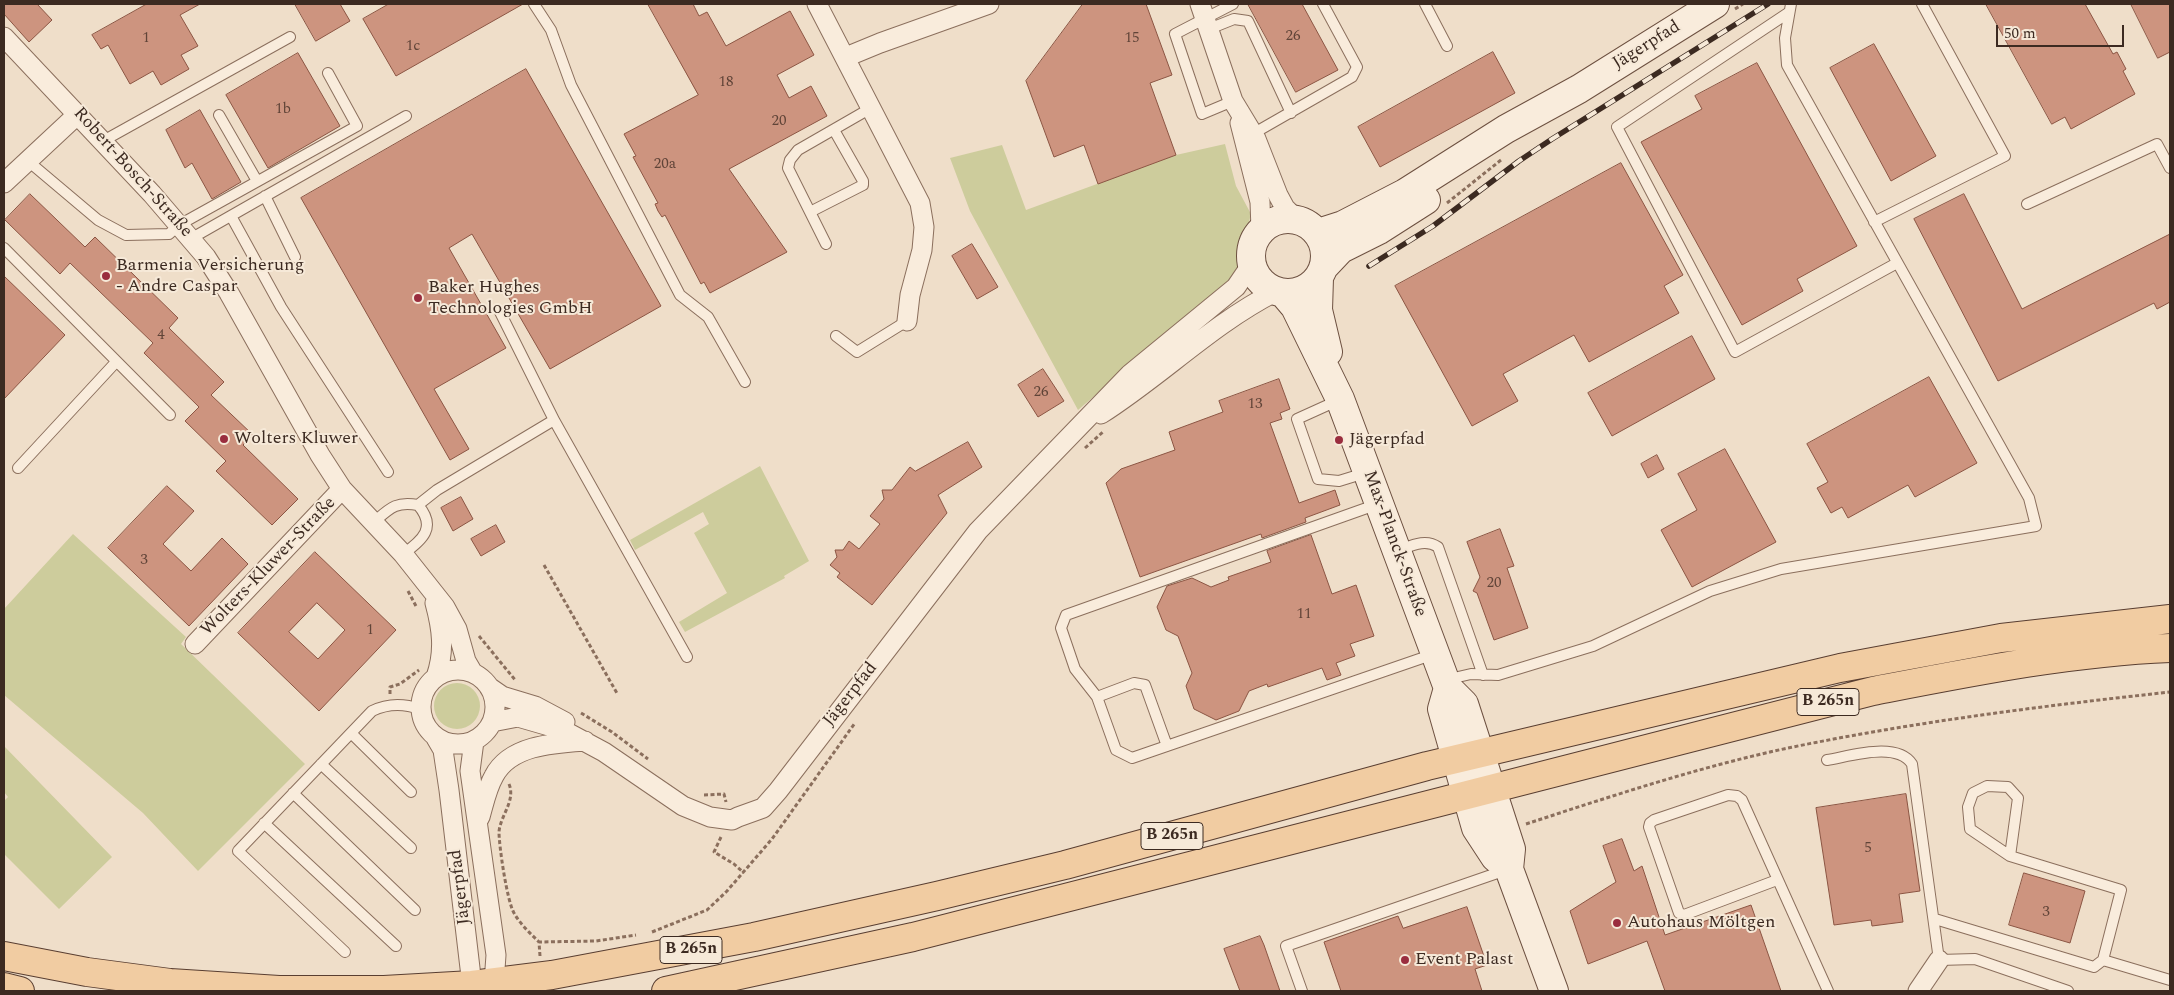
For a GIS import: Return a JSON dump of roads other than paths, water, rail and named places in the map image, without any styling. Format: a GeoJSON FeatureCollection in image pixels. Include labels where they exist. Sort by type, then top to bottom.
{"type":"FeatureCollection","features":[{"type":"Feature","properties":{"kind":"main road","name":"Jägerpfad"},"geometry":{"type":"LineString","coordinates":[[1307,226],[1343,225],[1405,193],[1506,129],[1579,89],[1715,4]]}},
{"type":"Feature","properties":{"kind":"main road","name":"Jägerpfad"},"geometry":{"type":"LineString","coordinates":[[1322,273],[1341,248],[1379,230],[1423,202],[1579,89]]}},
{"type":"Feature","properties":{"kind":"main road"},"geometry":{"type":"LineString","coordinates":[[1277,220],[1307,226],[1324,243],[1326,255],[1322,273],[1309,288],[1303,290],[1279,293],[1264,286],[1256,276],[1251,265],[1252,246],[1261,230],[1277,220]]}},
{"type":"Feature","properties":{"kind":"main road","name":"Max-Planck-Straße"},"geometry":{"type":"LineString","coordinates":[[1322,273],[1318,310],[1340,399]]}},
{"type":"Feature","properties":{"kind":"main road","name":"Max-Planck-Straße"},"geometry":{"type":"LineString","coordinates":[[1279,293],[1294,307],[1340,399],[1446,684],[1464,704],[1468,756],[1479,791],[1501,818],[1510,849],[1509,869],[1554,991]]}},
{"type":"Feature","properties":{"kind":"main road","name":"B 265n"},"geometry":{"type":"LineString","coordinates":[[4,956],[87,972],[170,983],[269,990],[483,988],[662,956],[946,894],[1065,865],[1468,756],[1840,668],[2010,637],[2170,620]]}},
{"type":"Feature","properties":{"kind":"main road","name":"B 265n"},"geometry":{"type":"LineString","coordinates":[[666,991],[913,937],[1873,691],[2048,660],[2170,648]]}},
{"type":"Feature","properties":{"kind":"main road","name":"Max-Planck-Straße"},"geometry":{"type":"LineString","coordinates":[[1479,791],[1476,828],[1495,858],[1509,869]]}},
{"type":"Feature","properties":{"kind":"main road"},"geometry":{"type":"LineString","coordinates":[[4,987],[20,991]]}},
{"type":"Feature","properties":{"kind":"street"},"geometry":{"type":"LineString","coordinates":[[817,4],[920,203],[924,227],[922,250],[910,295],[907,321]]}},
{"type":"Feature","properties":{"kind":"street"},"geometry":{"type":"LineString","coordinates":[[846,57],[989,4]]}},
{"type":"Feature","properties":{"kind":"street"},"geometry":{"type":"LineString","coordinates":[[1205,17],[1235,106],[1249,137],[1285,208],[1307,226]]}},
{"type":"Feature","properties":{"kind":"street","name":"Robert-Bosch-Straße"},"geometry":{"type":"LineString","coordinates":[[4,37],[78,114],[186,232],[229,293],[320,455],[342,490],[403,554],[445,607],[457,629],[466,661],[473,673]]}},
{"type":"Feature","properties":{"kind":"street"},"geometry":{"type":"LineString","coordinates":[[4,184],[78,114]]}},
{"type":"Feature","properties":{"kind":"street"},"geometry":{"type":"LineString","coordinates":[[1249,137],[1260,202],[1261,230]]}},
{"type":"Feature","properties":{"kind":"street"},"geometry":{"type":"LineString","coordinates":[[1073,433],[1130,374],[1236,287],[1251,265]]}},
{"type":"Feature","properties":{"kind":"street"},"geometry":{"type":"LineString","coordinates":[[1073,433],[1136,392],[1249,305],[1279,293]]}},
{"type":"Feature","properties":{"kind":"street","name":"Jägerpfad"},"geometry":{"type":"LineString","coordinates":[[586,741],[682,806],[710,817],[732,820],[763,808],[978,531],[1073,433]]}},
{"type":"Feature","properties":{"kind":"street","name":"Wolters-Kluwer-Straße"},"geometry":{"type":"LineString","coordinates":[[195,644],[342,490]]}},
{"type":"Feature","properties":{"kind":"street","name":"Robert-Bosch-Straße"},"geometry":{"type":"LineString","coordinates":[[429,672],[441,662],[443,644],[433,594]]}},
{"type":"Feature","properties":{"kind":"street"},"geometry":{"type":"LineString","coordinates":[[489,686],[494,698],[495,710],[492,722],[482,736],[474,741],[448,744],[436,738],[424,724],[420,709],[429,672],[454,670],[473,673],[502,696],[549,712],[571,725],[586,741]]}},
{"type":"Feature","properties":{"kind":"street"},"geometry":{"type":"LineString","coordinates":[[492,722],[518,717],[563,730],[586,741]]}},
{"type":"Feature","properties":{"kind":"street","name":"Jägerpfad"},"geometry":{"type":"LineString","coordinates":[[436,738],[443,750],[483,988]]}},
{"type":"Feature","properties":{"kind":"street"},"geometry":{"type":"LineString","coordinates":[[474,741],[470,771],[496,955],[483,988]]}},
{"type":"Feature","properties":{"kind":"street"},"geometry":{"type":"LineString","coordinates":[[478,828],[485,797],[495,773],[506,761],[528,749],[552,743],[586,741]]}},
{"type":"Feature","properties":{"kind":"street"},"geometry":{"type":"LineString","coordinates":[[1918,991],[1939,960]]}},
{"type":"Feature","properties":{"kind":"lane"},"geometry":{"type":"LineString","coordinates":[[534,4],[552,30],[571,86],[680,296],[708,316],[745,382]]}},
{"type":"Feature","properties":{"kind":"lane"},"geometry":{"type":"LineString","coordinates":[[1233,4],[1175,34],[1202,114],[1235,106]]}},
{"type":"Feature","properties":{"kind":"lane"},"geometry":{"type":"LineString","coordinates":[[1249,137],[1352,77],[1357,67],[1324,4]]}},
{"type":"Feature","properties":{"kind":"lane"},"geometry":{"type":"LineString","coordinates":[[1425,4],[1447,46]]}},
{"type":"Feature","properties":{"kind":"lane"},"geometry":{"type":"LineString","coordinates":[[1874,222],[2005,156],[1922,4]]}},
{"type":"Feature","properties":{"kind":"lane"},"geometry":{"type":"LineString","coordinates":[[1446,684],[1470,674],[1498,675],[1593,646],[1710,591],[1781,569],[2036,526],[2029,498],[1787,64],[1785,38],[1789,8]]}},
{"type":"Feature","properties":{"kind":"lane"},"geometry":{"type":"LineString","coordinates":[[1789,8],[1618,127],[1735,352],[1897,263]]}},
{"type":"Feature","properties":{"kind":"lane"},"geometry":{"type":"LineString","coordinates":[[1205,17],[1248,21],[1291,113]]}},
{"type":"Feature","properties":{"kind":"lane"},"geometry":{"type":"LineString","coordinates":[[103,141],[290,37]]}},
{"type":"Feature","properties":{"kind":"lane"},"geometry":{"type":"LineString","coordinates":[[186,232],[257,181],[357,126],[328,73]]}},
{"type":"Feature","properties":{"kind":"lane"},"geometry":{"type":"LineString","coordinates":[[826,244],[788,168],[790,160],[798,150],[871,108]]}},
{"type":"Feature","properties":{"kind":"lane"},"geometry":{"type":"LineString","coordinates":[[220,116],[257,181]]}},
{"type":"Feature","properties":{"kind":"lane"},"geometry":{"type":"LineString","coordinates":[[28,161],[98,220],[126,236],[186,232],[231,216],[406,116]]}},
{"type":"Feature","properties":{"kind":"lane"},"geometry":{"type":"LineString","coordinates":[[810,212],[863,185],[863,181],[834,130]]}},
{"type":"Feature","properties":{"kind":"lane"},"geometry":{"type":"LineString","coordinates":[[2027,204],[2157,144],[2170,168]]}},
{"type":"Feature","properties":{"kind":"lane"},"geometry":{"type":"LineString","coordinates":[[265,196],[295,257]]}},
{"type":"Feature","properties":{"kind":"lane"},"geometry":{"type":"LineString","coordinates":[[231,216],[281,307],[388,472]]}},
{"type":"Feature","properties":{"kind":"lane"},"geometry":{"type":"LineString","coordinates":[[4,248],[170,415]]}},
{"type":"Feature","properties":{"kind":"lane"},"geometry":{"type":"LineString","coordinates":[[500,312],[554,420],[687,657]]}},
{"type":"Feature","properties":{"kind":"lane"},"geometry":{"type":"LineString","coordinates":[[836,336],[857,352],[907,321]]}},
{"type":"Feature","properties":{"kind":"lane"},"geometry":{"type":"LineString","coordinates":[[18,468],[116,362]]}},
{"type":"Feature","properties":{"kind":"lane"},"geometry":{"type":"LineString","coordinates":[[1340,399],[1298,419],[1318,479],[1339,481],[1368,472]]}},
{"type":"Feature","properties":{"kind":"lane"},"geometry":{"type":"LineString","coordinates":[[418,505],[437,490],[554,420]]}},
{"type":"Feature","properties":{"kind":"lane"},"geometry":{"type":"LineString","coordinates":[[374,522],[392,506],[404,502],[418,505],[426,514],[428,526],[424,536],[403,554]]}},
{"type":"Feature","properties":{"kind":"lane"},"geometry":{"type":"LineString","coordinates":[[1379,503],[1066,615],[1061,628],[1075,668],[1096,697],[1116,750],[1132,758],[1435,653]]}},
{"type":"Feature","properties":{"kind":"lane"},"geometry":{"type":"LineString","coordinates":[[1397,551],[1422,542],[1433,543],[1438,547],[1482,675]]}},
{"type":"Feature","properties":{"kind":"lane"},"geometry":{"type":"LineString","coordinates":[[1096,697],[1134,683],[1145,685],[1167,746]]}},
{"type":"Feature","properties":{"kind":"lane"},"geometry":{"type":"LineString","coordinates":[[345,952],[238,851],[372,711],[390,704],[412,706],[420,709]]}},
{"type":"Feature","properties":{"kind":"lane"},"geometry":{"type":"LineString","coordinates":[[351,733],[411,792]]}},
{"type":"Feature","properties":{"kind":"lane"},"geometry":{"type":"LineString","coordinates":[[1827,760],[1890,750],[1908,757],[1912,764],[1935,919],[1939,960],[1975,959],[2068,991]]}},
{"type":"Feature","properties":{"kind":"lane"},"geometry":{"type":"LineString","coordinates":[[321,764],[412,848]]}},
{"type":"Feature","properties":{"kind":"lane"},"geometry":{"type":"LineString","coordinates":[[1935,919],[2094,967],[2103,960],[2121,890],[2010,856],[1970,829],[1968,806],[1973,792],[1987,786],[2008,787],[2018,798],[2010,856]]}},
{"type":"Feature","properties":{"kind":"lane"},"geometry":{"type":"LineString","coordinates":[[293,794],[415,910]]}},
{"type":"Feature","properties":{"kind":"lane"},"geometry":{"type":"LineString","coordinates":[[1777,880],[1684,915],[1680,913],[1649,827],[1650,824],[1654,820],[1728,795],[1737,796],[1742,800],[1828,991]]}},
{"type":"Feature","properties":{"kind":"lane"},"geometry":{"type":"LineString","coordinates":[[264,823],[396,946]]}},
{"type":"Feature","properties":{"kind":"lane"},"geometry":{"type":"LineString","coordinates":[[1302,991],[1286,946],[1509,869]]}},
{"type":"Feature","properties":{"kind":"lane"},"geometry":{"type":"LineString","coordinates":[[2103,960],[2170,980]]}},
{"type":"Feature","properties":{"kind":"railway"},"geometry":{"type":"LineString","coordinates":[[1369,266],[1433,226],[1519,161],[1552,139],[1768,4]]}},
{"type":"Feature","properties":{"kind":"place","name":"Barmenia Versicherung - Andre Caspar"},"geometry":{"type":"Point","coordinates":[106,276]}},
{"type":"Feature","properties":{"kind":"place","name":"Baker Hughes Technologies GmbH"},"geometry":{"type":"Point","coordinates":[418,298]}},
{"type":"Feature","properties":{"kind":"place","name":"Wolters Kluwer"},"geometry":{"type":"Point","coordinates":[224,439]}},
{"type":"Feature","properties":{"kind":"place","name":"Jägerpfad"},"geometry":{"type":"Point","coordinates":[1339,440]}},
{"type":"Feature","properties":{"kind":"place","name":"Autohaus Möltgen"},"geometry":{"type":"Point","coordinates":[1617,923]}},
{"type":"Feature","properties":{"kind":"place","name":"Event Palast"},"geometry":{"type":"Point","coordinates":[1405,960]}}]}
